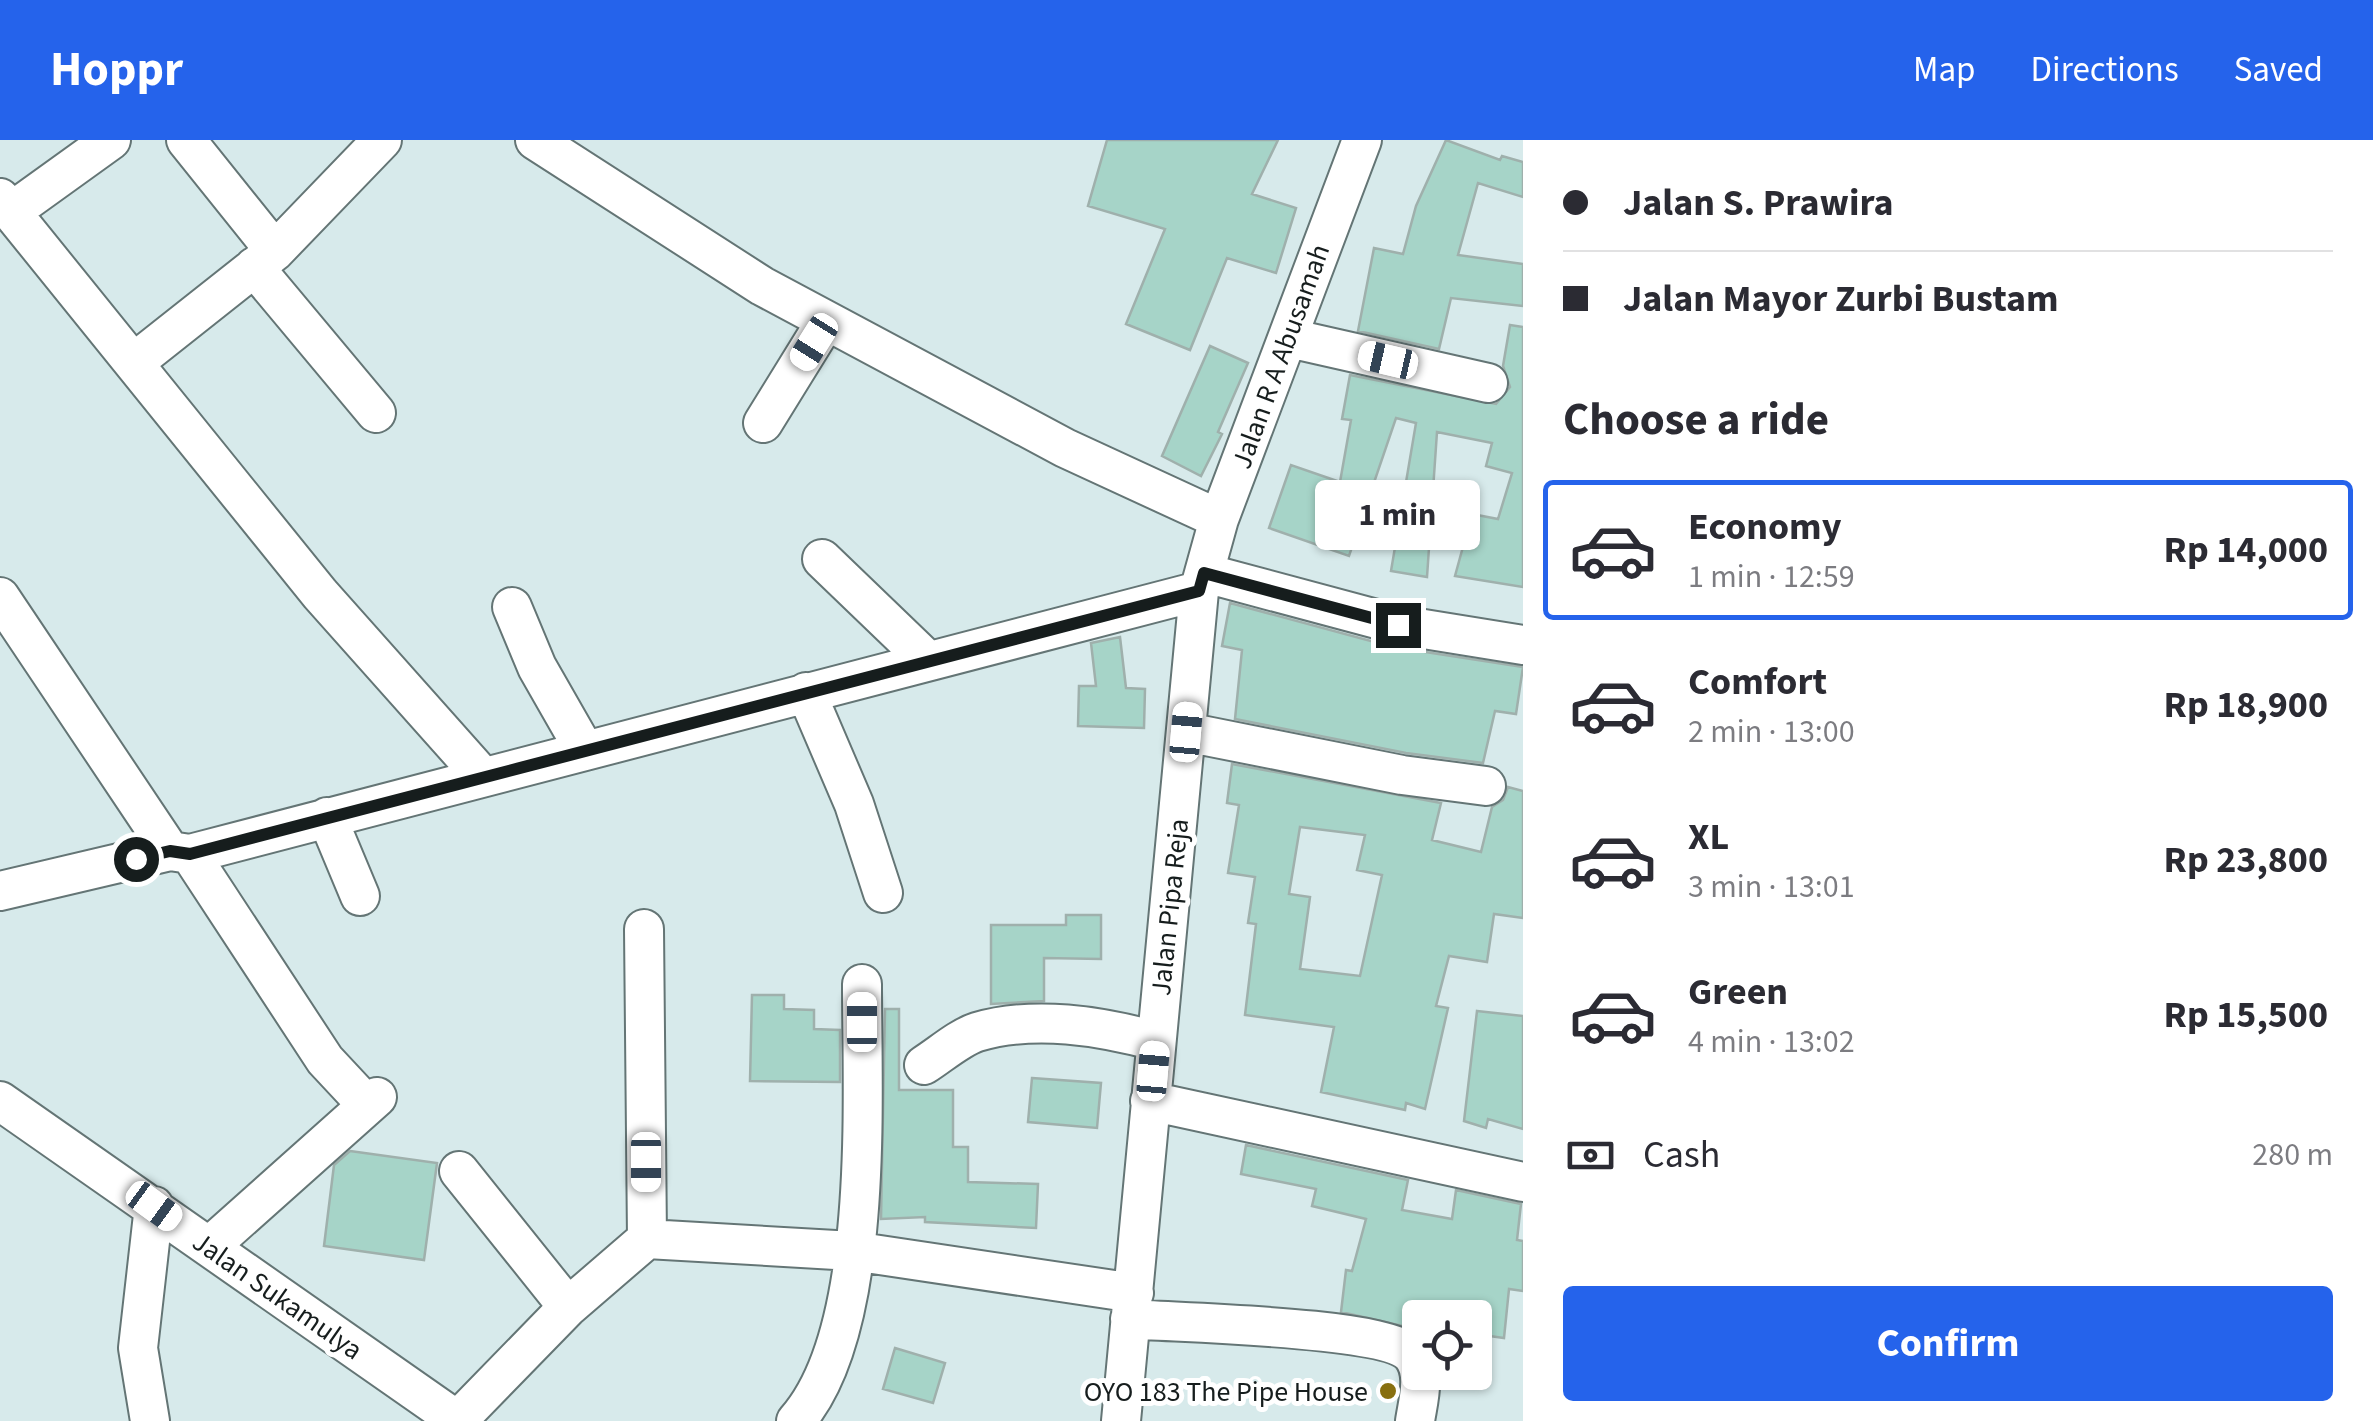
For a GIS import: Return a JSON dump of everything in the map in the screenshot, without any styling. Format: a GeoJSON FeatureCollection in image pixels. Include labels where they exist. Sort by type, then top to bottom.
{"type":"FeatureCollection","features":[{"type":"Feature","properties":{"kind":"street"},"geometry":{"type":"LineString","coordinates":[[111,140],[6,205],[136,361],[320,594],[482,777]]}},
{"type":"Feature","properties":{"kind":"street"},"geometry":{"type":"LineString","coordinates":[[186,140],[264,259],[376,413]]}},
{"type":"Feature","properties":{"kind":"street"},"geometry":{"type":"LineString","coordinates":[[136,361],[264,259],[382,140]]}},
{"type":"Feature","properties":{"kind":"street"},"geometry":{"type":"LineString","coordinates":[[535,140],[762,286],[1066,448],[1219,518]]}},
{"type":"Feature","properties":{"kind":"street","name":"Jalan R A Abusamah"},"geometry":{"type":"LineString","coordinates":[[1202,582],[1219,518],[1289,338],[1351,143]]}},
{"type":"Feature","properties":{"kind":"street"},"geometry":{"type":"LineString","coordinates":[[763,423],[826,321]]}},
{"type":"Feature","properties":{"kind":"street"},"geometry":{"type":"LineString","coordinates":[[1289,338],[1488,383]]}},
{"type":"Feature","properties":{"kind":"street"},"geometry":{"type":"LineString","coordinates":[[822,559],[928,660]]}},
{"type":"Feature","properties":{"kind":"street"},"geometry":{"type":"LineString","coordinates":[[0,891],[327,817],[928,660],[1202,582],[1398,625],[1523,645]]}},
{"type":"Feature","properties":{"kind":"street","name":"Jalan Pipa Reja"},"geometry":{"type":"LineString","coordinates":[[1121,1421],[1202,582]]}},
{"type":"Feature","properties":{"kind":"street"},"geometry":{"type":"LineString","coordinates":[[0,597],[324,1060],[372,1101],[210,1246]]}},
{"type":"Feature","properties":{"kind":"street"},"geometry":{"type":"LineString","coordinates":[[512,607],[537,668],[585,750]]}},
{"type":"Feature","properties":{"kind":"street"},"geometry":{"type":"LineString","coordinates":[[806,692],[854,804],[883,893]]}},
{"type":"Feature","properties":{"kind":"street"},"geometry":{"type":"LineString","coordinates":[[1186,732],[1257,748],[1486,786]]}},
{"type":"Feature","properties":{"kind":"street"},"geometry":{"type":"LineString","coordinates":[[327,817],[360,896]]}},
{"type":"Feature","properties":{"kind":"street"},"geometry":{"type":"LineString","coordinates":[[644,928],[647,1239]]}},
{"type":"Feature","properties":{"kind":"street"},"geometry":{"type":"LineString","coordinates":[[796,1421],[812,1402],[835,1350],[853,1251],[862,1133],[862,984]]}},
{"type":"Feature","properties":{"kind":"street"},"geometry":{"type":"LineString","coordinates":[[924,1065],[974,1033],[1018,1024],[1102,1027],[1156,1041]]}},
{"type":"Feature","properties":{"kind":"street","name":"Jalan Sukamulya"},"geometry":{"type":"LineString","coordinates":[[0,1101],[458,1421]]}},
{"type":"Feature","properties":{"kind":"street"},"geometry":{"type":"LineString","coordinates":[[1150,1101],[1523,1182]]}},
{"type":"Feature","properties":{"kind":"street"},"geometry":{"type":"LineString","coordinates":[[459,1171],[568,1306]]}},
{"type":"Feature","properties":{"kind":"street"},"geometry":{"type":"LineString","coordinates":[[150,1421],[138,1348],[154,1206]]}},
{"type":"Feature","properties":{"kind":"street"},"geometry":{"type":"LineString","coordinates":[[458,1421],[568,1306],[647,1239],[853,1251],[1132,1306],[1359,1336],[1410,1354],[1421,1384],[1415,1421]]}},
{"type":"Feature","properties":{"kind":"building"},"geometry":{"type":"Polygon","coordinates":[[[1107,140],[1278,140],[1252,194],[1296,208],[1276,273],[1227,258],[1190,350],[1126,324],[1165,229],[1088,206],[1107,140]]]}},
{"type":"Feature","properties":{"kind":"building"},"geometry":{"type":"Polygon","coordinates":[[[1446,140],[1500,160],[1502,156],[1523,162],[1523,197],[1478,183],[1458,255],[1523,264],[1523,306],[1451,298],[1439,349],[1358,331],[1374,248],[1403,254],[1416,206],[1446,140]]]}},
{"type":"Feature","properties":{"kind":"building"},"geometry":{"type":"Polygon","coordinates":[[[1510,325],[1523,327],[1523,587],[1455,576],[1472,514],[1498,519],[1512,473],[1486,466],[1492,443],[1437,432],[1427,577],[1391,571],[1416,423],[1396,418],[1349,556],[1269,528],[1291,465],[1340,482],[1351,420],[1342,419],[1350,375],[1496,404],[1510,387],[1503,366],[1510,325]]]}},
{"type":"Feature","properties":{"kind":"building"},"geometry":{"type":"Polygon","coordinates":[[[1210,346],[1248,363],[1218,432],[1222,434],[1201,476],[1162,456],[1210,346]]]}},
{"type":"Feature","properties":{"kind":"building"},"geometry":{"type":"Polygon","coordinates":[[[1230,603],[1393,647],[1523,667],[1516,714],[1495,711],[1483,763],[1406,753],[1235,719],[1242,650],[1222,646],[1230,603]]]}},
{"type":"Feature","properties":{"kind":"building"},"geometry":{"type":"Polygon","coordinates":[[[1120,637],[1126,688],[1145,689],[1144,728],[1078,726],[1079,686],[1096,686],[1091,643],[1120,637]]]}},
{"type":"Feature","properties":{"kind":"building"},"geometry":{"type":"Polygon","coordinates":[[[1232,764],[1441,803],[1432,840],[1481,852],[1492,807],[1503,800],[1508,787],[1523,791],[1523,918],[1494,914],[1487,962],[1449,956],[1436,1006],[1448,1008],[1425,1109],[1406,1103],[1405,1110],[1321,1092],[1334,1027],[1245,1015],[1256,924],[1248,923],[1255,877],[1228,873],[1239,805],[1227,803],[1232,764]],[[1300,827],[1289,894],[1310,897],[1300,969],[1360,976],[1382,875],[1357,870],[1365,835],[1300,827]]]}},
{"type":"Feature","properties":{"kind":"building"},"geometry":{"type":"Polygon","coordinates":[[[1066,915],[1101,915],[1101,959],[1044,958],[1044,1001],[991,1004],[991,925],[1066,925],[1066,915]]]}},
{"type":"Feature","properties":{"kind":"building"},"geometry":{"type":"Polygon","coordinates":[[[752,995],[784,995],[784,1009],[814,1010],[814,1029],[840,1030],[840,1082],[750,1081],[752,995]]]}},
{"type":"Feature","properties":{"kind":"building"},"geometry":{"type":"Polygon","coordinates":[[[885,1009],[899,1009],[899,1090],[953,1090],[953,1147],[968,1147],[968,1182],[1038,1184],[1036,1228],[925,1222],[925,1217],[881,1219],[885,1009]]]}},
{"type":"Feature","properties":{"kind":"building"},"geometry":{"type":"Polygon","coordinates":[[[1477,1011],[1523,1016],[1523,1129],[1488,1119],[1486,1128],[1464,1121],[1477,1011]]]}},
{"type":"Feature","properties":{"kind":"building"},"geometry":{"type":"Polygon","coordinates":[[[1032,1078],[1101,1083],[1097,1128],[1028,1122],[1032,1078]]]}},
{"type":"Feature","properties":{"kind":"building"},"geometry":{"type":"Polygon","coordinates":[[[1246,1145],[1408,1180],[1402,1210],[1452,1219],[1456,1190],[1521,1204],[1517,1240],[1523,1241],[1523,1291],[1509,1289],[1504,1338],[1492,1336],[1492,1300],[1402,1300],[1402,1326],[1341,1312],[1346,1270],[1352,1271],[1366,1219],[1312,1206],[1316,1189],[1241,1174],[1246,1145]]]}},
{"type":"Feature","properties":{"kind":"building"},"geometry":{"type":"Polygon","coordinates":[[[350,1151],[437,1163],[424,1260],[324,1246],[334,1165],[350,1151]]]}},
{"type":"Feature","properties":{"kind":"building"},"geometry":{"type":"Polygon","coordinates":[[[895,1348],[945,1363],[933,1403],[883,1389],[895,1348]]]}},
{"type":"Feature","properties":{"kind":"place","name":"OYO 183 The Pipe House"},"geometry":{"type":"Point","coordinates":[1388,1391]}},
{"type":"Feature","properties":{"kind":"route"},"geometry":{"type":"LineString","coordinates":[[136,859],[170,851],[190,854],[1199,591],[1204,573],[1398,625]]}}]}
